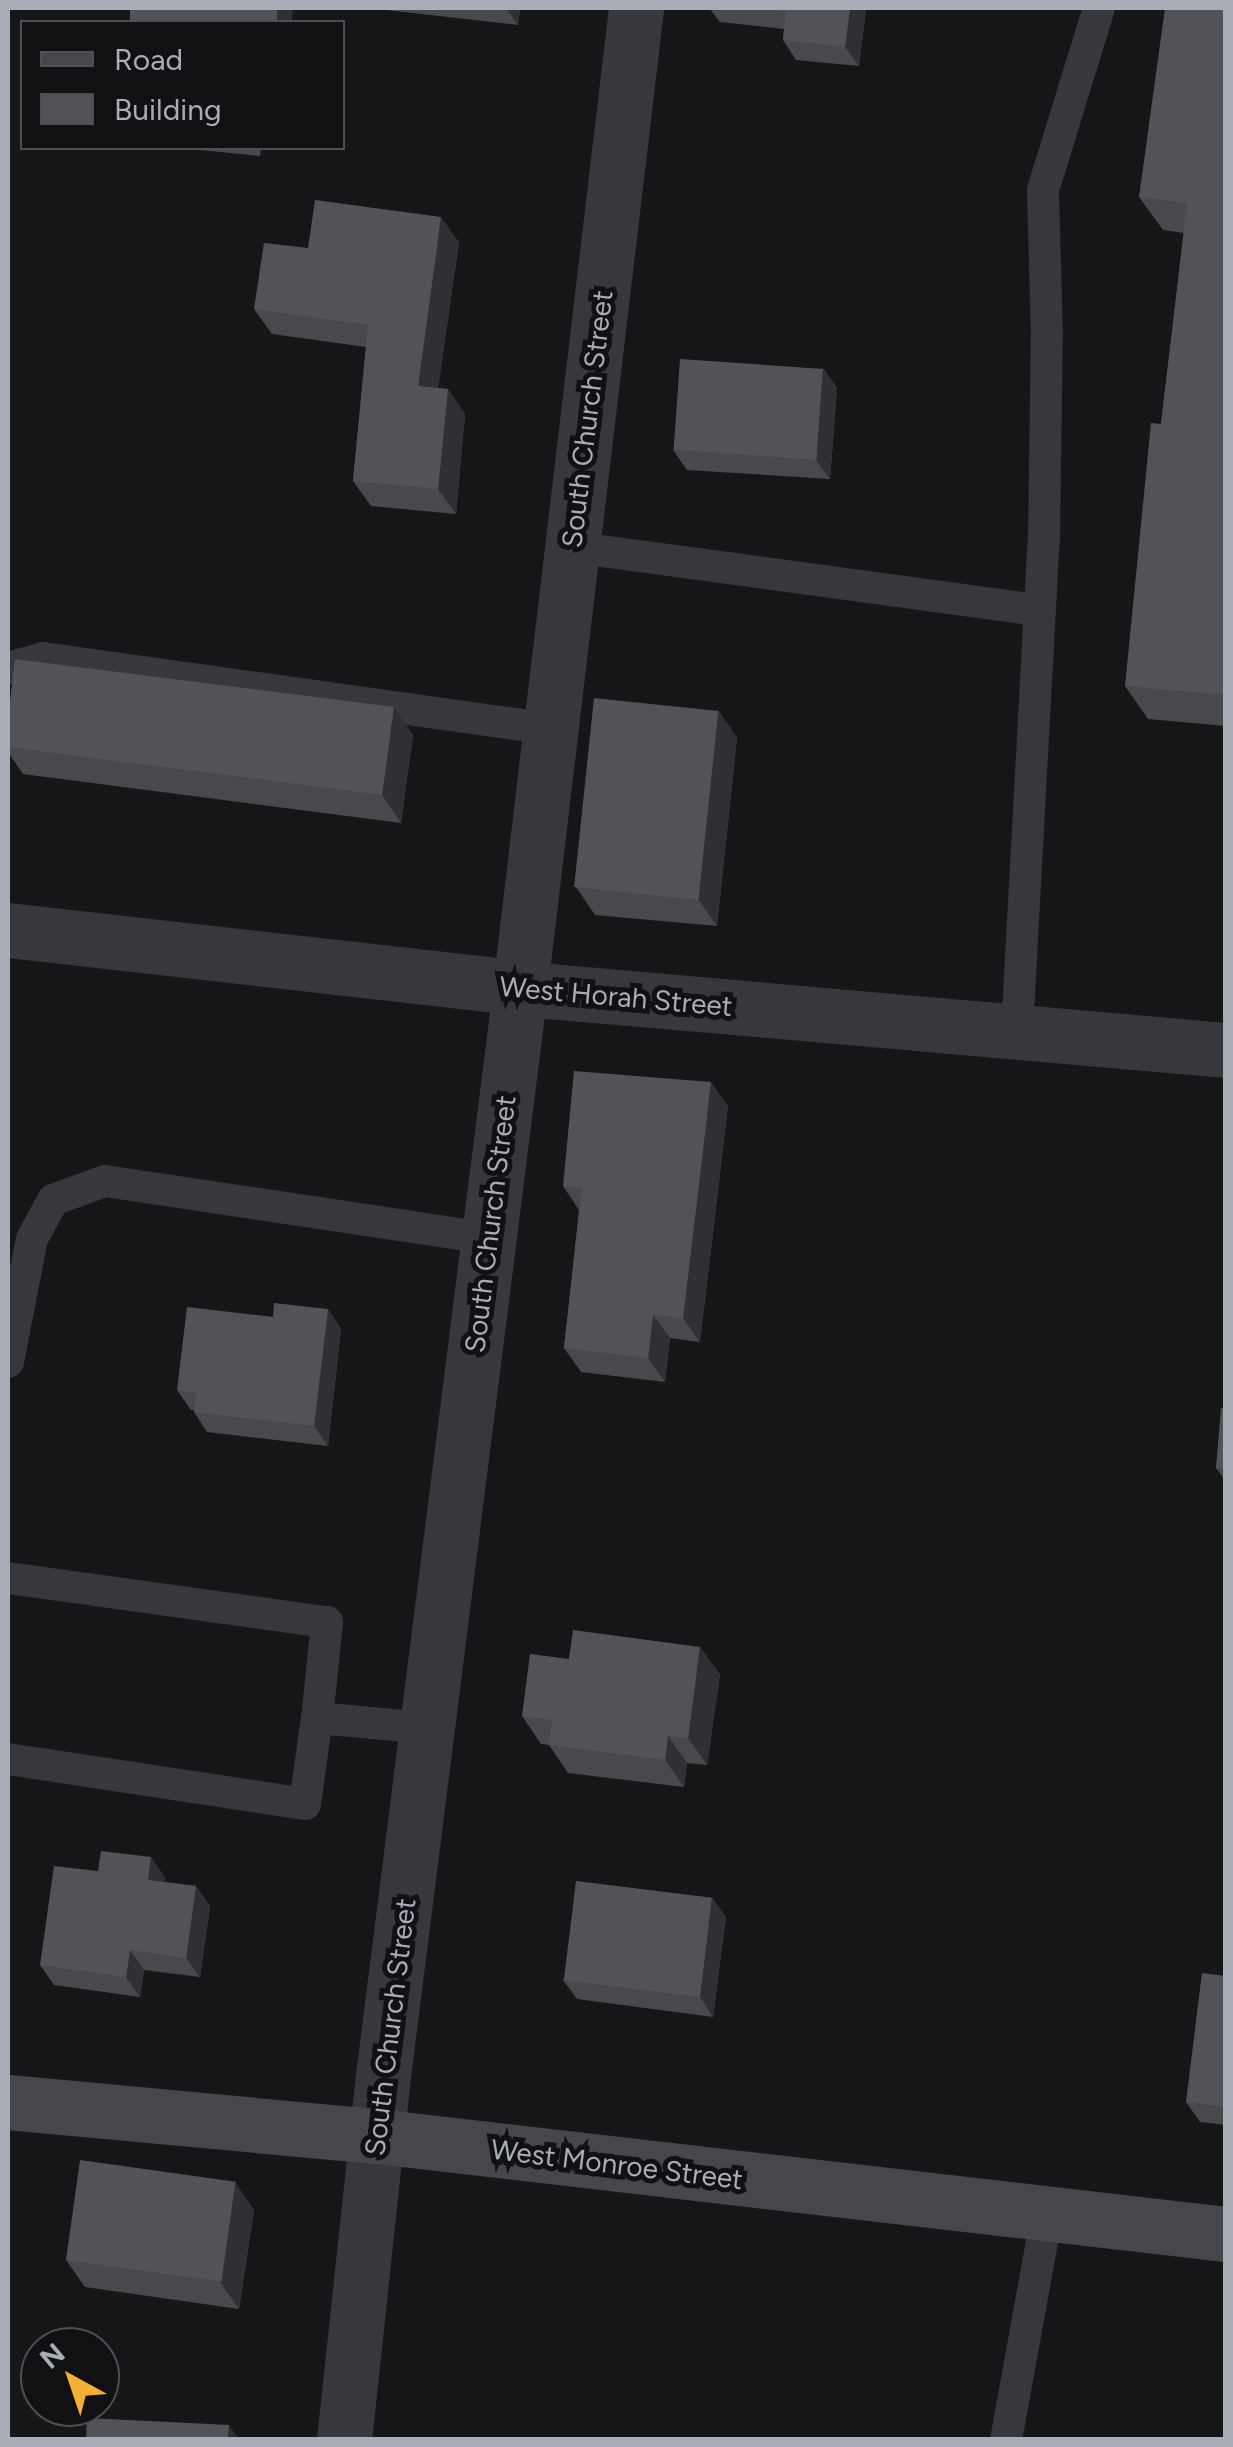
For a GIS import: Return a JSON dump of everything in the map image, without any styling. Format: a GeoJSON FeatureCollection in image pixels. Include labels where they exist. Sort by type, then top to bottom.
{"type":"FeatureCollection","features":[{"type":"Feature","properties":{"kind":"street","name":"South Church Street"},"geometry":{"type":"LineString","coordinates":[[344,2440],[376,2136],[520,988],[636,8]]}},
{"type":"Feature","properties":{"kind":"street","name":"West Horah Street"},"geometry":{"type":"LineString","coordinates":[[8,930],[520,988],[1226,1050]]}},
{"type":"Feature","properties":{"kind":"street","name":"West Monroe Street"},"geometry":{"type":"LineString","coordinates":[[8,2102],[376,2136],[1226,2234]]}},
{"type":"Feature","properties":{"kind":"lane"},"geometry":{"type":"LineString","coordinates":[[1018,1032],[1040,610],[1047,336],[1043,190],[1099,8]]}},
{"type":"Feature","properties":{"kind":"lane"},"geometry":{"type":"LineString","coordinates":[[572,547],[1040,610]]}},
{"type":"Feature","properties":{"kind":"lane"},"geometry":{"type":"LineString","coordinates":[[8,668],[43,658],[551,729]]}},
{"type":"Feature","properties":{"kind":"lane"},"geometry":{"type":"LineString","coordinates":[[8,1362],[32,1238],[53,1200],[104,1181],[488,1238]]}},
{"type":"Feature","properties":{"kind":"lane"},"geometry":{"type":"LineString","coordinates":[[8,1578],[327,1622],[305,1804],[8,1759]]}},
{"type":"Feature","properties":{"kind":"lane"},"geometry":{"type":"LineString","coordinates":[[317,1718],[426,1728]]}},
{"type":"Feature","properties":{"kind":"lane"},"geometry":{"type":"LineString","coordinates":[[1006,2440],[1047,2214]]}},
{"type":"Feature","properties":{"kind":"building"},"geometry":{"type":"Polygon","coordinates":[[[130,8],[277,8],[277,20],[130,20],[130,8]]]}},
{"type":"Feature","properties":{"kind":"building"},"geometry":{"type":"Polygon","coordinates":[[[755,8],[850,8],[845,47],[783,40],[786,11],[755,8]]]}},
{"type":"Feature","properties":{"kind":"building"},"geometry":{"type":"Polygon","coordinates":[[[1165,8],[1226,8],[1226,695],[1125,686],[1151,423],[1161,424],[1187,203],[1139,197],[1165,8]]]}},
{"type":"Feature","properties":{"kind":"building"},"geometry":{"type":"Polygon","coordinates":[[[315,200],[441,217],[418,386],[448,389],[438,489],[353,481],[368,325],[254,309],[264,243],[308,248],[315,200]]]}},
{"type":"Feature","properties":{"kind":"building"},"geometry":{"type":"Polygon","coordinates":[[[680,359],[823,369],[816,460],[674,450],[680,359]]]}},
{"type":"Feature","properties":{"kind":"building"},"geometry":{"type":"Polygon","coordinates":[[[15,659],[394,707],[382,795],[8,747],[15,659]]]}},
{"type":"Feature","properties":{"kind":"building"},"geometry":{"type":"Polygon","coordinates":[[[594,698],[718,711],[698,900],[574,887],[594,698]]]}},
{"type":"Feature","properties":{"kind":"building"},"geometry":{"type":"Polygon","coordinates":[[[574,1071],[711,1082],[683,1318],[653,1315],[648,1358],[564,1348],[582,1188],[563,1186],[574,1071]]]}},
{"type":"Feature","properties":{"kind":"building"},"geometry":{"type":"Polygon","coordinates":[[[274,1303],[328,1309],[314,1426],[194,1412],[196,1393],[177,1390],[187,1307],[273,1317],[274,1303]]]}},
{"type":"Feature","properties":{"kind":"building"},"geometry":{"type":"Polygon","coordinates":[[[1221,1408],[1226,1409],[1226,1468],[1216,1468],[1221,1408]]]}},
{"type":"Feature","properties":{"kind":"building"},"geometry":{"type":"Polygon","coordinates":[[[573,1630],[700,1647],[688,1738],[668,1736],[665,1760],[549,1745],[552,1720],[522,1716],[530,1654],[569,1659],[573,1630]]]}},
{"type":"Feature","properties":{"kind":"building"},"geometry":{"type":"Polygon","coordinates":[[[101,1851],[151,1857],[148,1880],[196,1886],[186,1958],[130,1950],[126,1977],[40,1965],[54,1866],[98,1871],[101,1851]]]}},
{"type":"Feature","properties":{"kind":"building"},"geometry":{"type":"Polygon","coordinates":[[[576,1881],[712,1898],[700,1997],[564,1980],[576,1881]]]}},
{"type":"Feature","properties":{"kind":"building"},"geometry":{"type":"Polygon","coordinates":[[[1202,1973],[1226,1976],[1226,2107],[1186,2102],[1202,1973]]]}},
{"type":"Feature","properties":{"kind":"building"},"geometry":{"type":"Polygon","coordinates":[[[80,2160],[235,2182],[221,2282],[66,2260],[80,2160]]]}},
{"type":"Feature","properties":{"kind":"building"},"geometry":{"type":"Polygon","coordinates":[[[120,2420],[229,2425],[228,2440],[86,2440],[87,2427],[120,2427],[120,2420]]]}}]}
